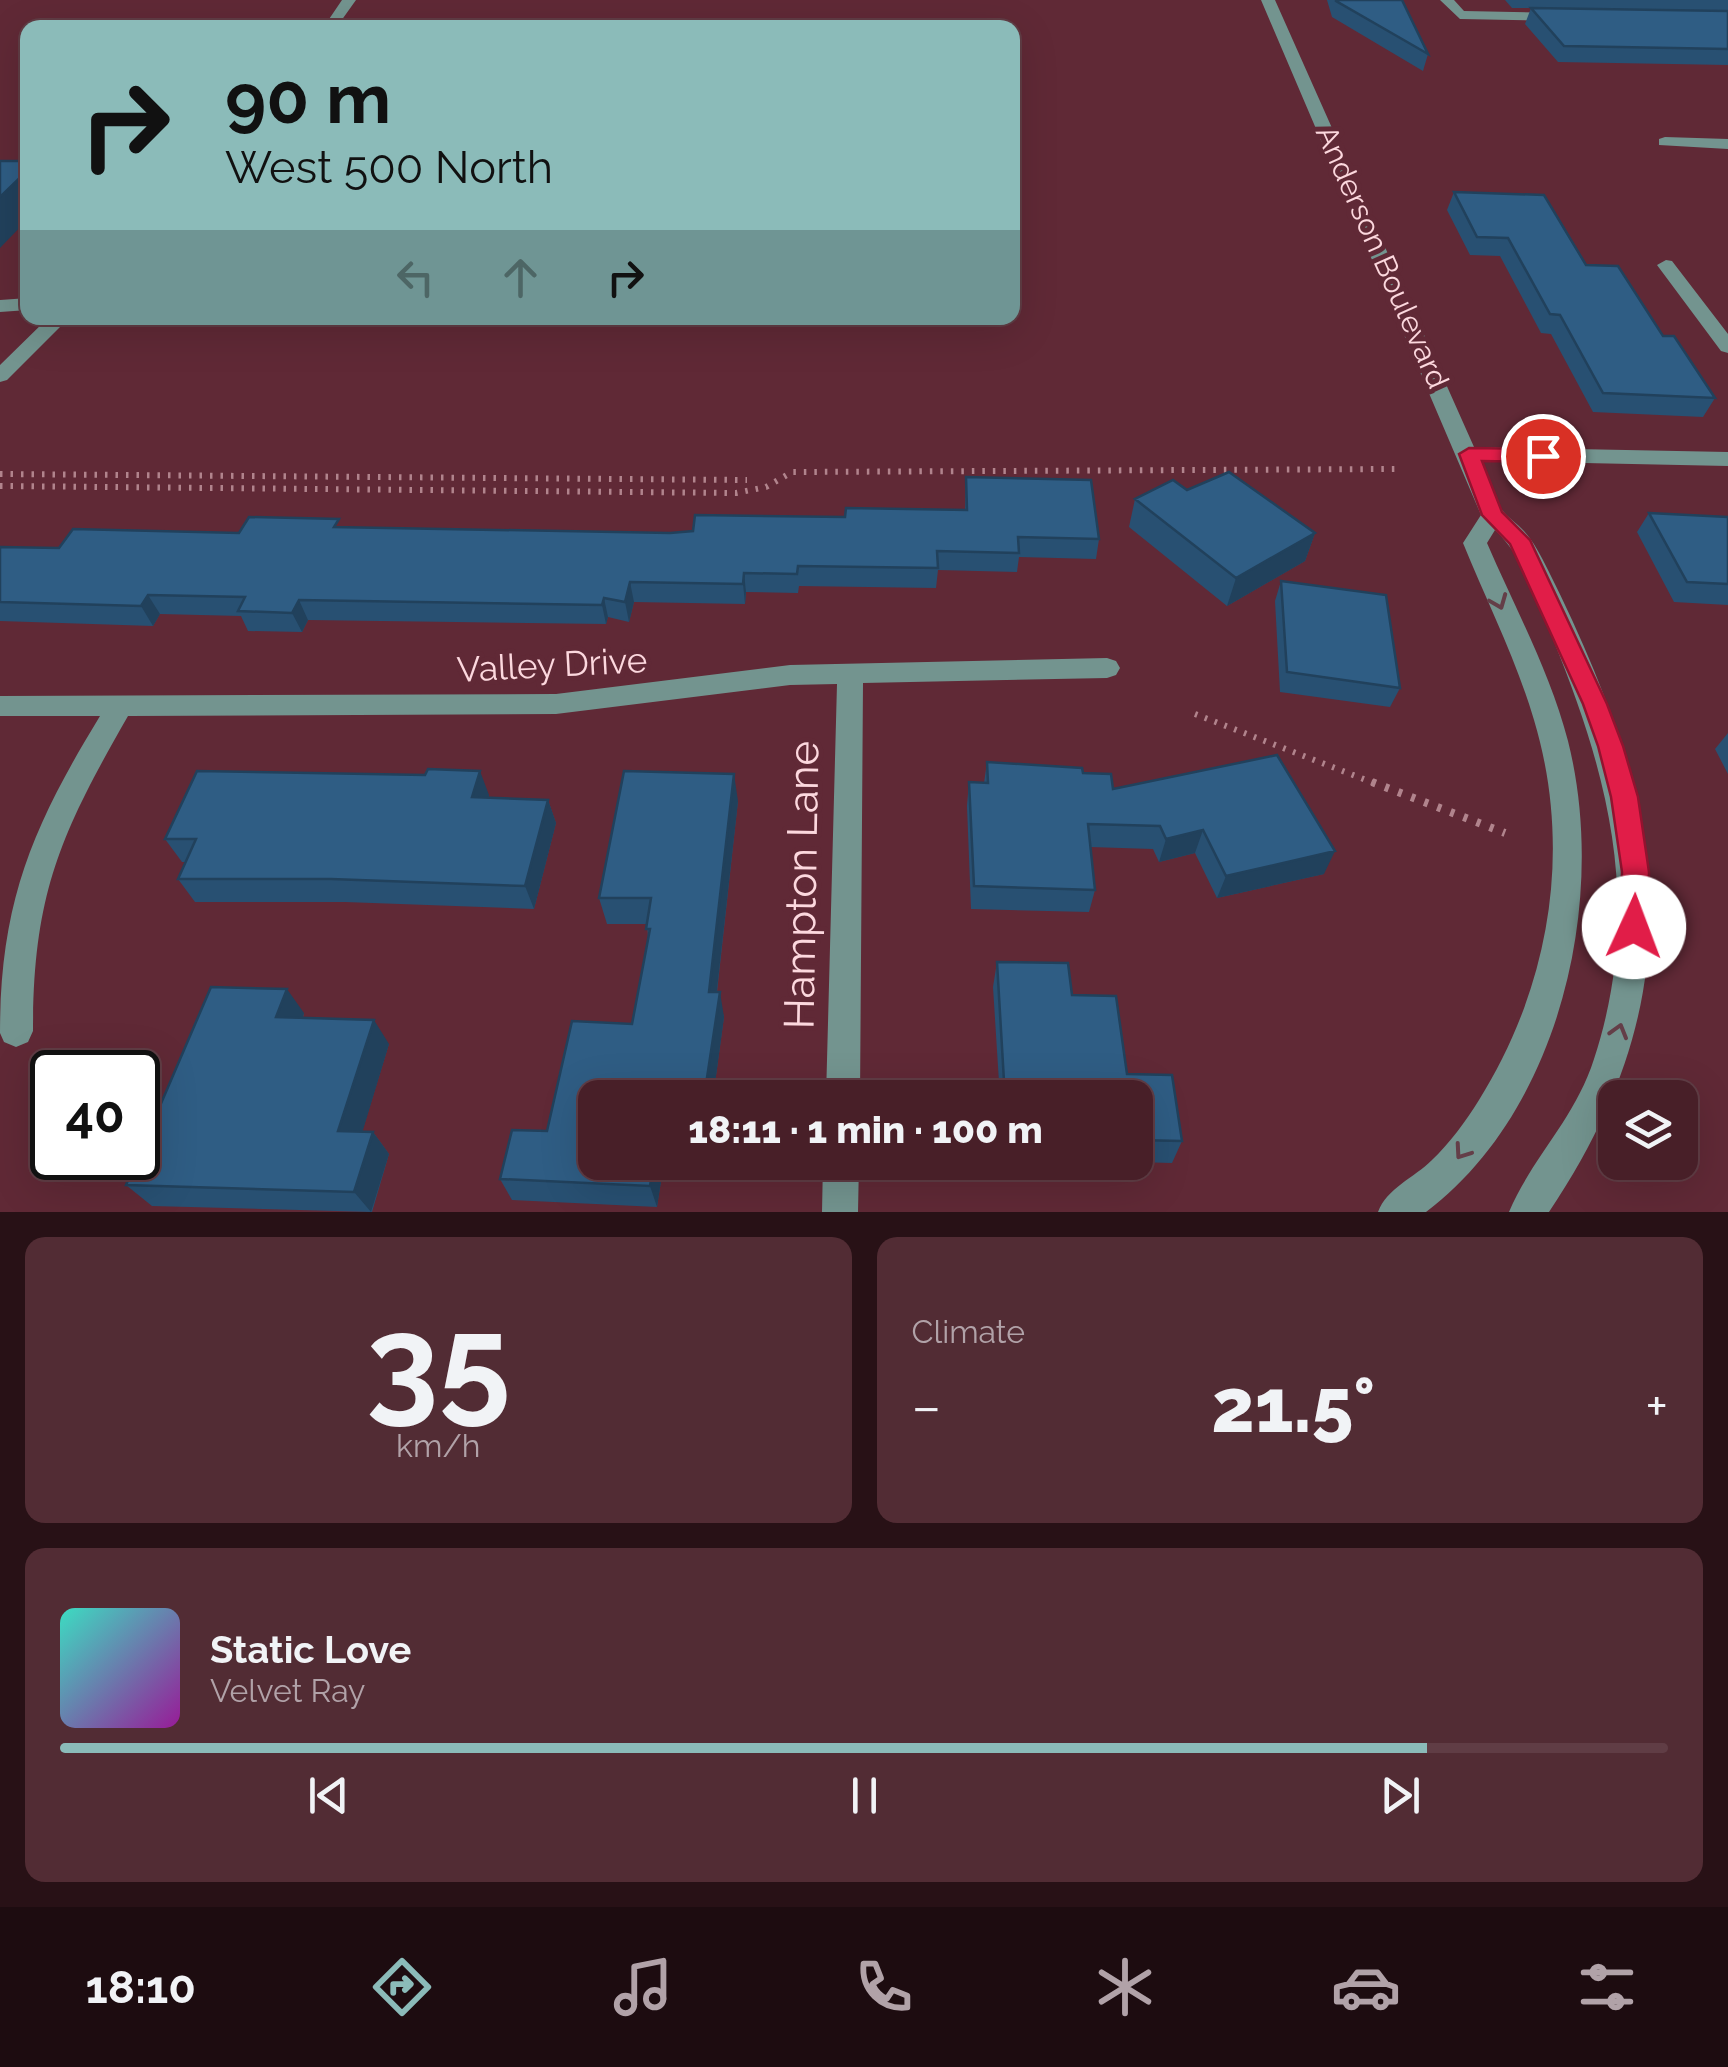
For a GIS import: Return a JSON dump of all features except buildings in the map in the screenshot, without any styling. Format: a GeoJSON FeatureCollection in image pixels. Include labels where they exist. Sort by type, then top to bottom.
{"type":"FeatureCollection","features":[{"type":"Feature","properties":{"kind":"street","name":"Anderson Boulevard"},"geometry":{"type":"LineString","coordinates":[[1268,0],[1493,515],[1519,540],[1595,704],[1624,797],[1636,872],[1633,954],[1621,1028],[1585,1122],[1527,1212]]}},
{"type":"Feature","properties":{"kind":"street"},"geometry":{"type":"LineString","coordinates":[[1447,0],[1460,15],[1575,17]]}},
{"type":"Feature","properties":{"kind":"street"},"geometry":{"type":"LineString","coordinates":[[1665,142],[1728,144]]}},
{"type":"Feature","properties":{"kind":"street"},"geometry":{"type":"LineString","coordinates":[[1666,265],[1728,347]]}},
{"type":"Feature","properties":{"kind":"street"},"geometry":{"type":"LineString","coordinates":[[0,376],[52,325]]}},
{"type":"Feature","properties":{"kind":"street"},"geometry":{"type":"LineString","coordinates":[[1469,454],[1728,459]]}},
{"type":"Feature","properties":{"kind":"street"},"geometry":{"type":"LineString","coordinates":[[1396,1212],[1452,1165],[1513,1078],[1551,986],[1568,911],[1571,852],[1553,739],[1475,542],[1493,515]]}},
{"type":"Feature","properties":{"kind":"street","name":"Valley Drive"},"geometry":{"type":"LineString","coordinates":[[0,706],[556,704],[665,693],[754,678],[1107,668]]}},
{"type":"Feature","properties":{"kind":"street","name":"Hampton Lane"},"geometry":{"type":"LineString","coordinates":[[843,1080],[850,674]]}},
{"type":"Feature","properties":{"kind":"street"},"geometry":{"type":"LineString","coordinates":[[16,1031],[16,971],[26,903],[42,853],[121,705]]}},
{"type":"Feature","properties":{"kind":"street"},"geometry":{"type":"LineString","coordinates":[[840,1212],[841,1180]]}},
{"type":"Feature","properties":{"kind":"path"},"geometry":{"type":"LineString","coordinates":[[0,486],[736,493],[766,488],[792,472],[1396,469]]}},
{"type":"Feature","properties":{"kind":"path"},"geometry":{"type":"LineString","coordinates":[[0,474],[747,480]]}},
{"type":"Feature","properties":{"kind":"path"},"geometry":{"type":"LineString","coordinates":[[1194,714],[1505,833]]}},
{"type":"Feature","properties":{"kind":"route"},"geometry":{"type":"LineString","coordinates":[[1543,456],[1469,454],[1493,515],[1519,540],[1611,746],[1636,872],[1634,927]]}}]}
